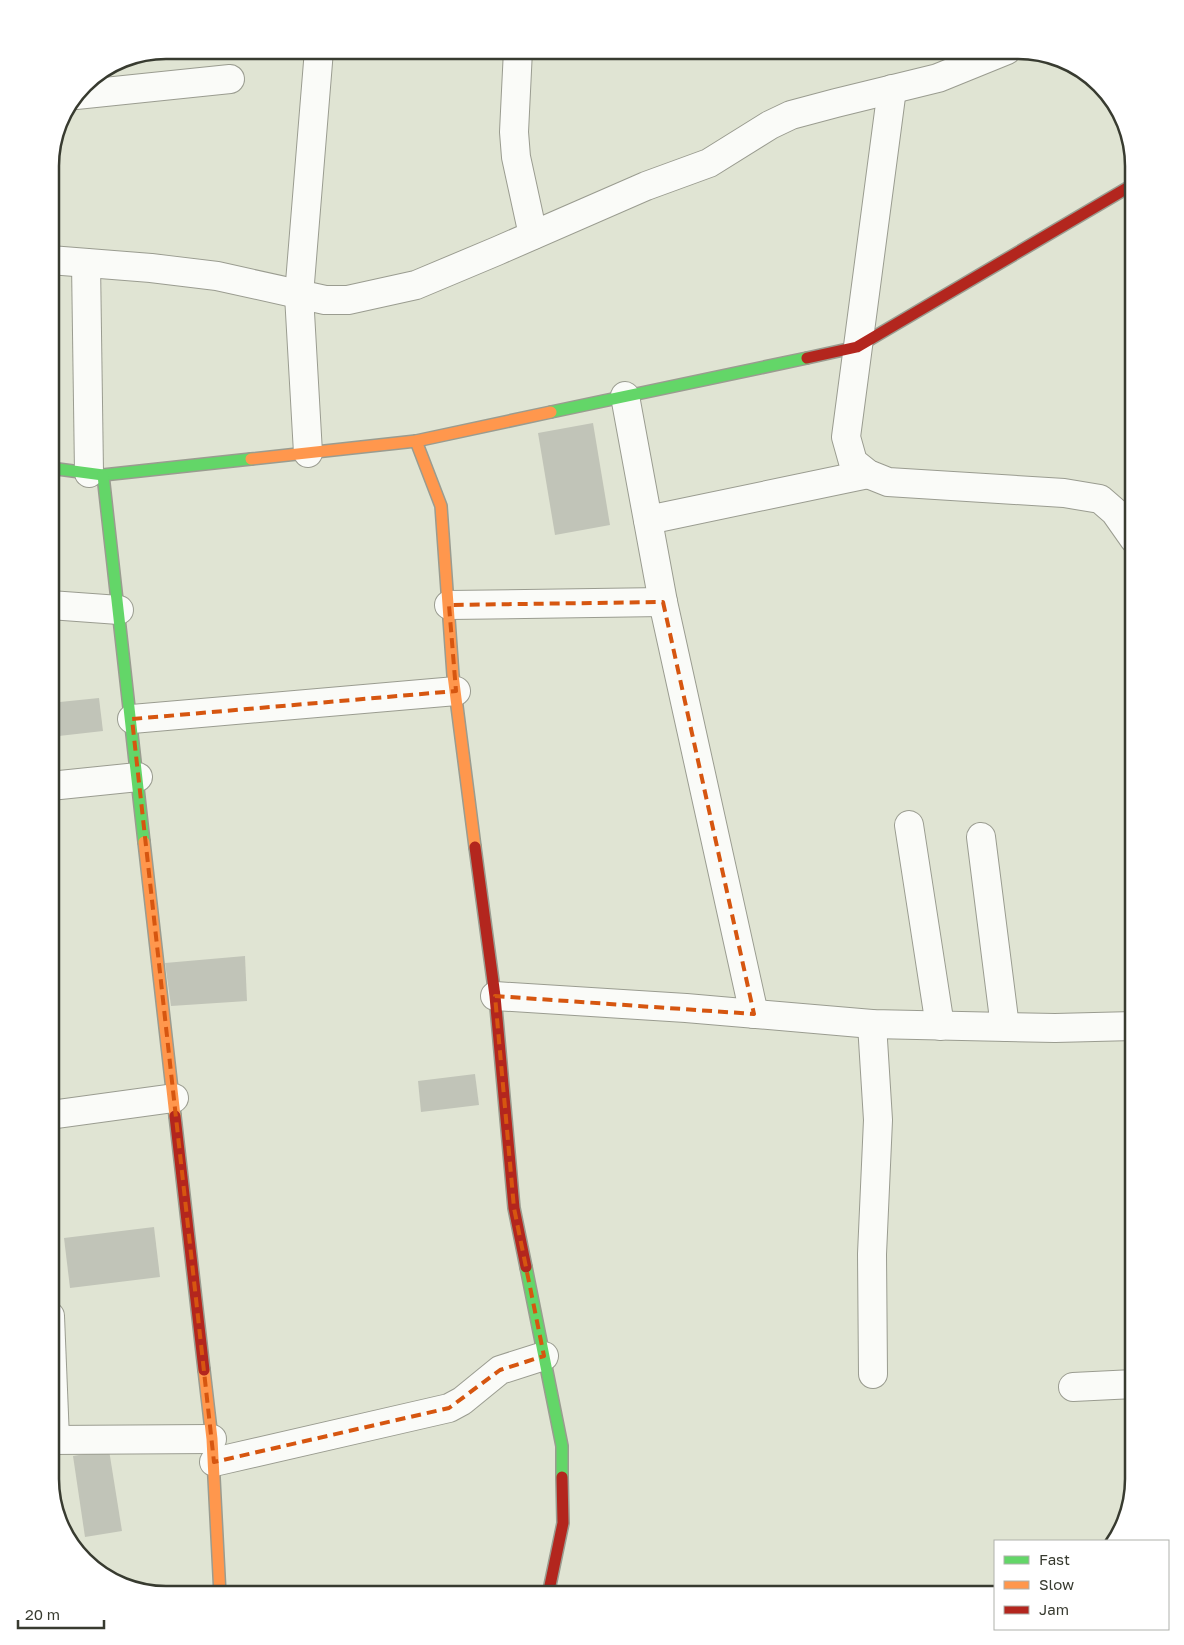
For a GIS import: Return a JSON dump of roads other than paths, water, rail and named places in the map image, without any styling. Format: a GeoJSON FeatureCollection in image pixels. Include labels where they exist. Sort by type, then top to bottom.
{"type":"FeatureCollection","features":[{"type":"Feature","properties":{"kind":"street"},"geometry":{"type":"LineString","coordinates":[[308,453],[299,295],[318,59]]}},
{"type":"Feature","properties":{"kind":"street"},"geometry":{"type":"LineString","coordinates":[[518,59],[514,132],[516,157],[533,235]]}},
{"type":"Feature","properties":{"kind":"street"},"geometry":{"type":"LineString","coordinates":[[59,261],[151,268],[217,276],[325,300],[348,300],[416,285],[646,186],[709,163],[770,125],[791,115],[938,78],[985,59]]}},
{"type":"Feature","properties":{"kind":"street"},"geometry":{"type":"LineString","coordinates":[[86,94],[230,79]]}},
{"type":"Feature","properties":{"kind":"street"},"geometry":{"type":"LineString","coordinates":[[892,89],[846,437],[853,462],[868,474],[888,482],[1064,493],[1100,499],[1115,512],[1125,526]]}},
{"type":"Feature","properties":{"kind":"street"},"geometry":{"type":"LineString","coordinates":[[59,469],[96,474],[416,441],[857,347],[1125,189]]}},
{"type":"Feature","properties":{"kind":"street"},"geometry":{"type":"LineString","coordinates":[[86,263],[96,474],[119,610],[132,719],[213,1450],[220,1586]]}},
{"type":"Feature","properties":{"kind":"street"},"geometry":{"type":"LineString","coordinates":[[625,396],[663,602],[754,1014]]}},
{"type":"Feature","properties":{"kind":"street"},"geometry":{"type":"LineString","coordinates":[[416,441],[441,506],[456,691],[495,996],[514,1208],[562,1446],[563,1523],[550,1586]]}},
{"type":"Feature","properties":{"kind":"street"},"geometry":{"type":"LineString","coordinates":[[648,520],[868,474]]}},
{"type":"Feature","properties":{"kind":"street"},"geometry":{"type":"LineString","coordinates":[[449,605],[663,602]]}},
{"type":"Feature","properties":{"kind":"street"},"geometry":{"type":"LineString","coordinates":[[59,606],[119,610]]}},
{"type":"Feature","properties":{"kind":"street"},"geometry":{"type":"LineString","coordinates":[[132,719],[456,691]]}},
{"type":"Feature","properties":{"kind":"street"},"geometry":{"type":"LineString","coordinates":[[59,785],[138,777]]}},
{"type":"Feature","properties":{"kind":"street"},"geometry":{"type":"LineString","coordinates":[[909,825],[940,1026]]}},
{"type":"Feature","properties":{"kind":"street"},"geometry":{"type":"LineString","coordinates":[[981,837],[1005,1027]]}},
{"type":"Feature","properties":{"kind":"street"},"geometry":{"type":"LineString","coordinates":[[495,996],[872,1024],[1055,1028],[1125,1026]]}},
{"type":"Feature","properties":{"kind":"street"},"geometry":{"type":"LineString","coordinates":[[872,1024],[878,1120],[872,1254],[873,1374]]}},
{"type":"Feature","properties":{"kind":"street"},"geometry":{"type":"LineString","coordinates":[[59,1114],[174,1098]]}},
{"type":"Feature","properties":{"kind":"street"},"geometry":{"type":"LineString","coordinates":[[59,1440],[213,1450],[449,1408],[462,1401],[500,1370],[544,1356]]}},
{"type":"Feature","properties":{"kind":"street"},"geometry":{"type":"LineString","coordinates":[[1073,1387],[1125,1384]]}}]}
